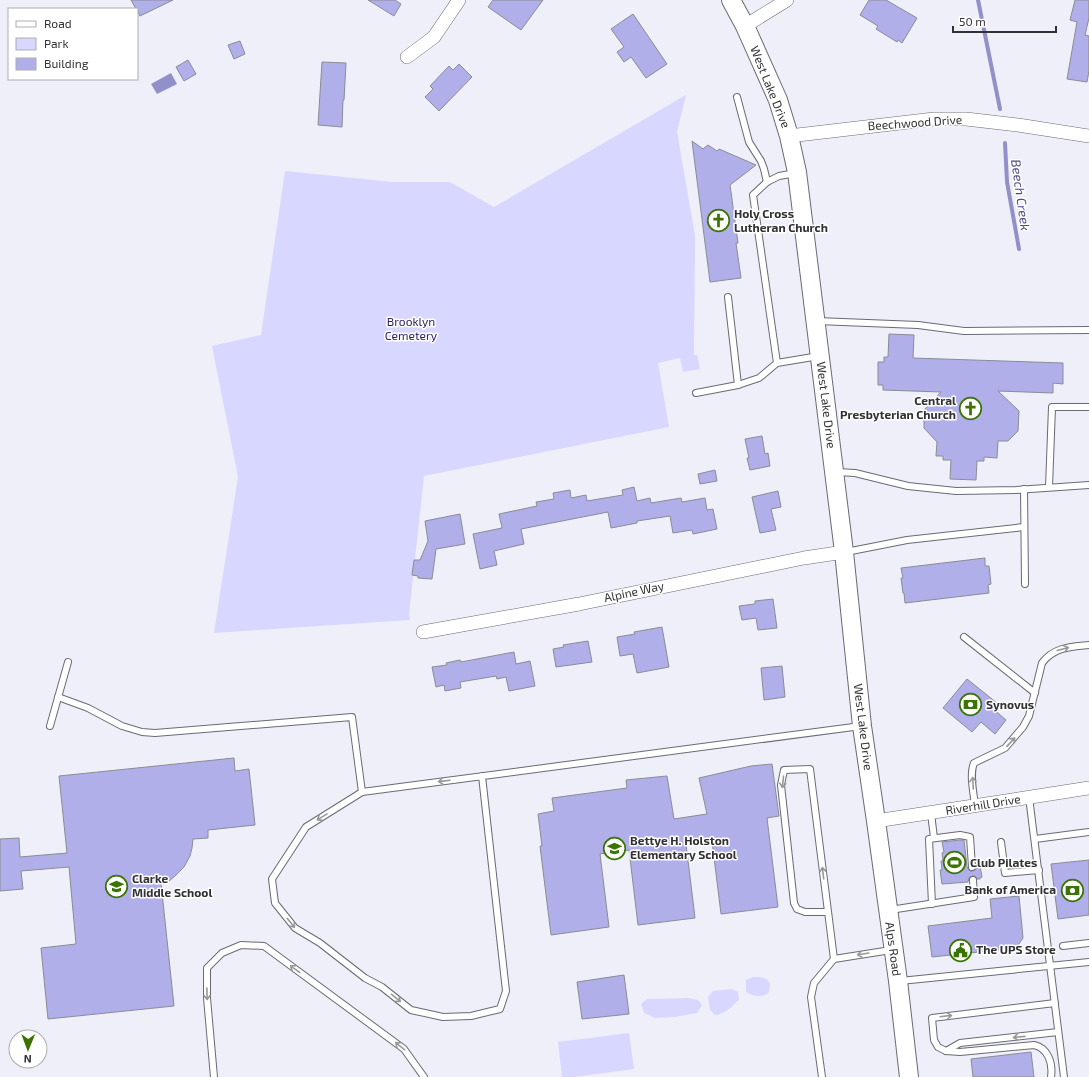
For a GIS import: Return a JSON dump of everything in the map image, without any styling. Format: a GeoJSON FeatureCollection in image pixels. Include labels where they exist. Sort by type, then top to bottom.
{"type":"FeatureCollection","features":[{"type":"Feature","properties":{"kind":"main road","name":"West Lake Drive"},"geometry":{"type":"LineString","coordinates":[[732,0],[778,100],[789,136],[797,172],[835,472],[862,726],[876,821]]}},
{"type":"Feature","properties":{"kind":"main road","name":"Alps Road"},"geometry":{"type":"LineString","coordinates":[[876,821],[898,981],[909,1077]]}},
{"type":"Feature","properties":{"kind":"street"},"geometry":{"type":"LineString","coordinates":[[407,57],[434,37],[459,0]]}},
{"type":"Feature","properties":{"kind":"street"},"geometry":{"type":"LineString","coordinates":[[745,26],[787,0]]}},
{"type":"Feature","properties":{"kind":"street","name":"Beechwood Drive"},"geometry":{"type":"LineString","coordinates":[[789,136],[934,119],[966,119],[1089,136]]}},
{"type":"Feature","properties":{"kind":"street","name":"Alpine Way"},"geometry":{"type":"LineString","coordinates":[[423,632],[579,604],[804,558],[844,552]]}},
{"type":"Feature","properties":{"kind":"street","name":"Riverhill Drive"},"geometry":{"type":"LineString","coordinates":[[876,821],[1089,788]]}},
{"type":"Feature","properties":{"kind":"lane"},"geometry":{"type":"LineString","coordinates":[[737,97],[749,142],[761,161],[767,182]]}},
{"type":"Feature","properties":{"kind":"lane"},"geometry":{"type":"LineString","coordinates":[[777,363],[753,195],[767,182],[780,176],[797,172]]}},
{"type":"Feature","properties":{"kind":"lane"},"geometry":{"type":"LineString","coordinates":[[728,297],[738,385]]}},
{"type":"Feature","properties":{"kind":"lane"},"geometry":{"type":"LineString","coordinates":[[816,321],[918,325],[964,331],[1089,330]]}},
{"type":"Feature","properties":{"kind":"lane"},"geometry":{"type":"LineString","coordinates":[[696,394],[738,385],[759,378],[777,363],[820,356]]}},
{"type":"Feature","properties":{"kind":"lane"},"geometry":{"type":"LineString","coordinates":[[1049,487],[1052,407],[1089,407]]}},
{"type":"Feature","properties":{"kind":"lane"},"geometry":{"type":"LineString","coordinates":[[835,472],[855,473],[908,486],[956,491],[1089,486]]}},
{"type":"Feature","properties":{"kind":"lane"},"geometry":{"type":"LineString","coordinates":[[1024,489],[1025,584]]}},
{"type":"Feature","properties":{"kind":"lane"},"geometry":{"type":"LineString","coordinates":[[844,552],[907,540],[1024,527]]}},
{"type":"Feature","properties":{"kind":"lane"},"geometry":{"type":"LineString","coordinates":[[964,637],[1035,693]]}},
{"type":"Feature","properties":{"kind":"lane"},"geometry":{"type":"LineString","coordinates":[[975,806],[972,783],[972,770],[974,763],[1005,748],[1023,727],[1029,716],[1042,663],[1054,652],[1062,649],[1089,645]]}},
{"type":"Feature","properties":{"kind":"lane"},"geometry":{"type":"LineString","coordinates":[[50,726],[68,662]]}},
{"type":"Feature","properties":{"kind":"lane"},"geometry":{"type":"LineString","coordinates":[[58,697],[88,708],[122,726],[142,732],[155,733],[352,718],[362,792]]}},
{"type":"Feature","properties":{"kind":"lane"},"geometry":{"type":"LineString","coordinates":[[482,776],[506,991],[500,1009],[471,1016],[443,1017],[411,1010],[382,987],[365,978],[320,943],[295,928],[275,903],[272,879],[306,827],[362,792],[482,776],[862,726]]}},
{"type":"Feature","properties":{"kind":"lane"},"geometry":{"type":"LineString","coordinates":[[827,912],[805,912],[797,909],[794,903],[782,785],[784,770],[810,769],[834,959]]}},
{"type":"Feature","properties":{"kind":"lane"},"geometry":{"type":"LineString","coordinates":[[1029,798],[1064,1077]]}},
{"type":"Feature","properties":{"kind":"lane"},"geometry":{"type":"LineString","coordinates":[[930,813],[934,838]]}},
{"type":"Feature","properties":{"kind":"lane"},"geometry":{"type":"LineString","coordinates":[[1035,839],[1089,832]]}},
{"type":"Feature","properties":{"kind":"lane"},"geometry":{"type":"LineString","coordinates":[[932,904],[929,839],[960,835],[970,837],[972,867]]}},
{"type":"Feature","properties":{"kind":"lane"},"geometry":{"type":"LineString","coordinates":[[1001,842],[1005,873],[1039,870]]}},
{"type":"Feature","properties":{"kind":"lane"},"geometry":{"type":"LineString","coordinates":[[888,911],[974,897],[973,880]]}},
{"type":"Feature","properties":{"kind":"lane"},"geometry":{"type":"LineString","coordinates":[[1064,946],[1089,943]]}},
{"type":"Feature","properties":{"kind":"lane"},"geometry":{"type":"LineString","coordinates":[[214,1077],[207,998],[207,968],[222,953],[241,945],[264,946],[404,1049],[424,1077]]}},
{"type":"Feature","properties":{"kind":"lane"},"geometry":{"type":"LineString","coordinates":[[822,1077],[811,997],[814,983],[834,959],[893,949]]}},
{"type":"Feature","properties":{"kind":"lane"},"geometry":{"type":"LineString","coordinates":[[898,981],[1089,962]]}},
{"type":"Feature","properties":{"kind":"lane"},"geometry":{"type":"LineString","coordinates":[[1051,1077],[1052,1072],[1048,1055],[1040,1046],[1034,1045],[960,1052],[946,1051],[938,1047],[934,1040],[932,1018],[1055,1003]]}},
{"type":"Feature","properties":{"kind":"lane"},"geometry":{"type":"LineString","coordinates":[[946,1051],[960,1043],[1058,1032]]}},
{"type":"Feature","properties":{"kind":"green space","name":"Brooklyn Cemetery"},"geometry":{"type":"Polygon","coordinates":[[[686,95],[677,132],[695,236],[694,355],[697,355],[700,369],[683,372],[680,358],[658,363],[669,427],[424,476],[409,614],[410,620],[214,633],[238,477],[212,346],[261,335],[285,171],[393,182],[450,182],[494,207],[686,95]]]}},
{"type":"Feature","properties":{"kind":"green space"},"geometry":{"type":"Polygon","coordinates":[[[753,977],[767,979],[770,984],[769,992],[767,994],[758,996],[746,992],[746,980],[753,977]]]}},
{"type":"Feature","properties":{"kind":"green space"},"geometry":{"type":"Polygon","coordinates":[[[732,989],[738,992],[739,1000],[725,1012],[715,1015],[710,1010],[708,997],[713,991],[732,989]]]}},
{"type":"Feature","properties":{"kind":"green space"},"geometry":{"type":"Polygon","coordinates":[[[688,998],[698,1000],[702,1005],[697,1013],[675,1017],[655,1018],[644,1013],[641,1004],[647,999],[688,998]]]}},
{"type":"Feature","properties":{"kind":"green space"},"geometry":{"type":"Polygon","coordinates":[[[629,1033],[634,1069],[574,1077],[562,1077],[558,1042],[629,1033]]]}},
{"type":"Feature","properties":{"kind":"shaded area"},"geometry":{"type":"Polygon","coordinates":[[[171,73],[177,84],[157,94],[151,84],[171,73]]]}},
{"type":"Feature","properties":{"kind":"building"},"geometry":{"type":"Polygon","coordinates":[[[131,0],[173,0],[140,16],[138,8],[135,8],[131,0]]]}},
{"type":"Feature","properties":{"kind":"building"},"geometry":{"type":"Polygon","coordinates":[[[368,0],[395,0],[401,4],[394,16],[368,0]]]}},
{"type":"Feature","properties":{"kind":"building"},"geometry":{"type":"Polygon","coordinates":[[[493,0],[543,0],[521,30],[488,7],[493,0]]]}},
{"type":"Feature","properties":{"kind":"building"},"geometry":{"type":"Polygon","coordinates":[[[869,0],[886,0],[917,18],[902,43],[898,40],[897,42],[876,29],[878,26],[860,15],[869,0]]]}},
{"type":"Feature","properties":{"kind":"building"},"geometry":{"type":"Polygon","coordinates":[[[1075,0],[1089,0],[1089,18],[1085,35],[1089,36],[1089,71],[1087,82],[1067,79],[1077,22],[1070,20],[1075,0]]]}},
{"type":"Feature","properties":{"kind":"building"},"geometry":{"type":"Polygon","coordinates":[[[633,14],[667,64],[646,78],[631,57],[624,62],[617,52],[624,47],[611,29],[633,14]]]}},
{"type":"Feature","properties":{"kind":"building"},"geometry":{"type":"Polygon","coordinates":[[[240,41],[245,54],[234,59],[228,45],[240,41]]]}},
{"type":"Feature","properties":{"kind":"building"},"geometry":{"type":"Polygon","coordinates":[[[188,60],[196,74],[184,81],[176,67],[188,60]]]}},
{"type":"Feature","properties":{"kind":"building"},"geometry":{"type":"Polygon","coordinates":[[[322,62],[346,63],[342,127],[318,125],[322,62]]]}},
{"type":"Feature","properties":{"kind":"building"},"geometry":{"type":"Polygon","coordinates":[[[459,64],[472,77],[439,111],[425,97],[433,89],[430,86],[449,66],[453,70],[459,64]]]}},
{"type":"Feature","properties":{"kind":"building","name":"Holy Cross Lutheran Church"},"geometry":{"type":"Polygon","coordinates":[[[692,141],[703,149],[708,145],[717,151],[719,149],[756,165],[730,185],[741,278],[710,282],[692,141]]]}},
{"type":"Feature","properties":{"kind":"building","name":"Central Presbyterian Church"},"geometry":{"type":"Polygon","coordinates":[[[889,334],[914,335],[913,358],[1063,363],[1063,384],[1053,383],[1053,393],[998,391],[1019,411],[1018,431],[1008,441],[998,441],[997,458],[984,457],[984,461],[977,461],[976,480],[950,479],[951,460],[943,460],[943,456],[936,456],[937,442],[924,428],[924,410],[941,392],[883,390],[883,385],[878,385],[878,362],[884,362],[884,357],[888,357],[889,334]]]}},
{"type":"Feature","properties":{"kind":"building"},"geometry":{"type":"Polygon","coordinates":[[[762,436],[765,454],[768,453],[770,466],[750,470],[745,439],[762,436]]]}},
{"type":"Feature","properties":{"kind":"building"},"geometry":{"type":"Polygon","coordinates":[[[715,470],[717,481],[700,484],[698,474],[715,470]]]}},
{"type":"Feature","properties":{"kind":"building"},"geometry":{"type":"Polygon","coordinates":[[[634,487],[637,501],[650,498],[651,503],[681,498],[682,502],[705,498],[707,510],[713,509],[717,529],[693,534],[692,530],[673,533],[670,516],[637,521],[637,523],[611,528],[608,512],[521,529],[524,544],[494,551],[497,565],[480,569],[473,534],[502,528],[499,514],[537,506],[536,502],[554,499],[553,493],[570,490],[571,498],[586,495],[587,501],[623,495],[622,490],[634,487]]]}},
{"type":"Feature","properties":{"kind":"building"},"geometry":{"type":"Polygon","coordinates":[[[778,491],[781,507],[771,509],[776,530],[760,533],[752,497],[778,491]]]}},
{"type":"Feature","properties":{"kind":"building"},"geometry":{"type":"Polygon","coordinates":[[[460,514],[465,544],[436,549],[432,579],[418,578],[418,576],[412,575],[414,560],[420,560],[428,541],[425,521],[460,514]]]}},
{"type":"Feature","properties":{"kind":"building"},"geometry":{"type":"Polygon","coordinates":[[[985,558],[985,566],[989,566],[991,584],[988,585],[989,593],[905,603],[901,568],[985,558]]]}},
{"type":"Feature","properties":{"kind":"building"},"geometry":{"type":"Polygon","coordinates":[[[773,599],[777,628],[758,630],[756,618],[742,620],[739,606],[755,604],[755,601],[773,599]]]}},
{"type":"Feature","properties":{"kind":"building"},"geometry":{"type":"Polygon","coordinates":[[[662,627],[669,667],[637,673],[633,654],[620,656],[617,637],[662,627]]]}},
{"type":"Feature","properties":{"kind":"building"},"geometry":{"type":"Polygon","coordinates":[[[588,641],[592,662],[556,667],[553,649],[564,647],[563,645],[588,641]]]}},
{"type":"Feature","properties":{"kind":"building"},"geometry":{"type":"Polygon","coordinates":[[[514,652],[516,664],[530,661],[535,686],[509,691],[506,677],[497,679],[496,676],[460,682],[461,688],[445,691],[444,685],[436,687],[432,667],[447,665],[446,663],[460,660],[461,662],[514,652]]]}},
{"type":"Feature","properties":{"kind":"building"},"geometry":{"type":"Polygon","coordinates":[[[782,666],[785,697],[764,700],[761,668],[782,666]]]}},
{"type":"Feature","properties":{"kind":"building","name":"Synovus"},"geometry":{"type":"Polygon","coordinates":[[[967,679],[997,703],[992,708],[1006,720],[995,734],[981,722],[972,732],[943,708],[967,679]]]}},
{"type":"Feature","properties":{"kind":"building","name":"Clarke Middle School"},"geometry":{"type":"Polygon","coordinates":[[[234,758],[235,771],[249,769],[255,825],[208,830],[208,838],[193,839],[190,856],[184,867],[169,881],[161,883],[174,1006],[48,1019],[41,948],[76,944],[69,867],[21,871],[23,889],[0,891],[0,839],[19,838],[20,857],[67,853],[59,776],[234,758]]]}},
{"type":"Feature","properties":{"kind":"building","name":"Bettye H. Holston Elementary School"},"geometry":{"type":"Polygon","coordinates":[[[772,764],[779,816],[767,818],[778,907],[721,914],[712,841],[686,844],[695,918],[638,925],[629,850],[600,854],[609,927],[551,935],[540,846],[542,846],[538,814],[554,811],[552,798],[627,788],[626,780],[667,776],[674,819],[707,814],[699,778],[751,766],[772,764]]]}},
{"type":"Feature","properties":{"kind":"building","name":"Club Pilates"},"geometry":{"type":"Polygon","coordinates":[[[964,840],[967,867],[970,871],[973,871],[976,869],[976,866],[980,866],[982,877],[977,879],[975,876],[972,876],[969,878],[968,882],[942,884],[940,870],[942,870],[941,861],[943,861],[942,853],[944,852],[942,842],[964,840]]]}},
{"type":"Feature","properties":{"kind":"building","name":"Bank of America"},"geometry":{"type":"Polygon","coordinates":[[[1089,860],[1089,915],[1058,919],[1051,864],[1089,860]]]}},
{"type":"Feature","properties":{"kind":"building"},"geometry":{"type":"Polygon","coordinates":[[[1019,896],[1023,938],[1016,948],[932,957],[928,926],[992,918],[990,899],[1019,896]]]}},
{"type":"Feature","properties":{"kind":"building"},"geometry":{"type":"Polygon","coordinates":[[[624,975],[629,1014],[582,1019],[577,982],[624,975]]]}},
{"type":"Feature","properties":{"kind":"building"},"geometry":{"type":"Polygon","coordinates":[[[1031,1052],[1034,1077],[973,1077],[971,1059],[1031,1052]]]}},
{"type":"Feature","properties":{"kind":"waterway","name":"Beech Creek"},"geometry":{"type":"LineString","coordinates":[[978,0],[1000,109]]}},
{"type":"Feature","properties":{"kind":"waterway","name":"Beech Creek"},"geometry":{"type":"LineString","coordinates":[[1005,143],[1007,182],[1019,249]]}},
{"type":"Feature","properties":{"kind":"place","name":"Holy Cross Lutheran Church"},"geometry":{"type":"Point","coordinates":[718,221]}},
{"type":"Feature","properties":{"kind":"place","name":"Central Presbyterian Church"},"geometry":{"type":"Point","coordinates":[971,408]}},
{"type":"Feature","properties":{"kind":"place","name":"Synovus"},"geometry":{"type":"Point","coordinates":[970,705]}},
{"type":"Feature","properties":{"kind":"place","name":"Bettye H. Holston Elementary School"},"geometry":{"type":"Point","coordinates":[614,848]}},
{"type":"Feature","properties":{"kind":"place","name":"Club Pilates"},"geometry":{"type":"Point","coordinates":[954,863]}},
{"type":"Feature","properties":{"kind":"place","name":"Clarke Middle School"},"geometry":{"type":"Point","coordinates":[116,886]}},
{"type":"Feature","properties":{"kind":"place","name":"Bank of America"},"geometry":{"type":"Point","coordinates":[1072,890]}},
{"type":"Feature","properties":{"kind":"place","name":"The UPS Store"},"geometry":{"type":"Point","coordinates":[961,950]}}]}
